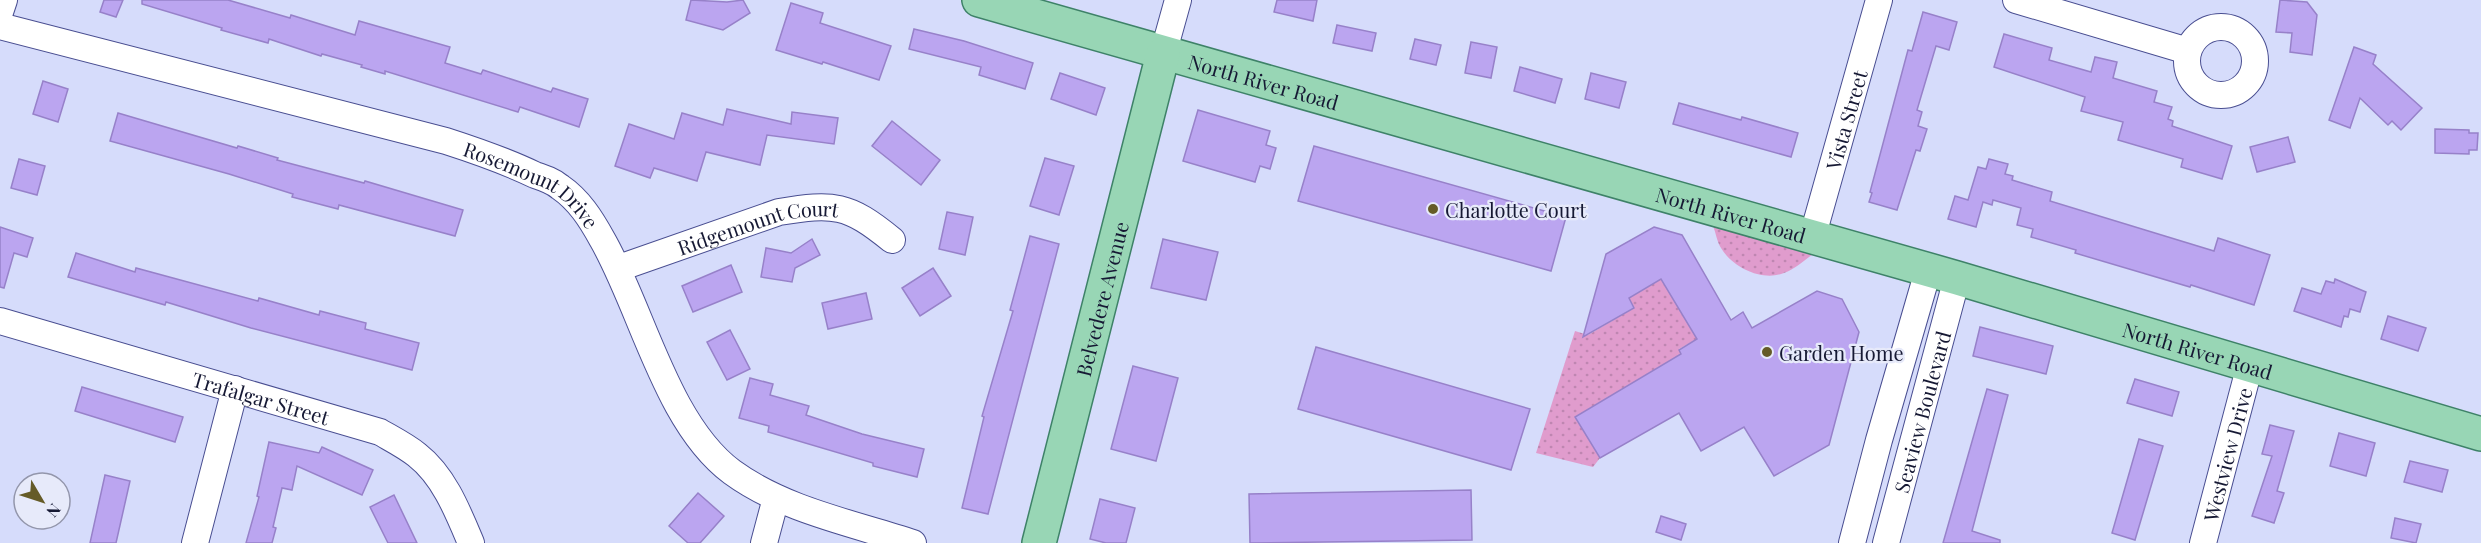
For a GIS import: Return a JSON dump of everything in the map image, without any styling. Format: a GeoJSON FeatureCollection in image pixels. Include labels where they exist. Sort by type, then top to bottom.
{"type":"FeatureCollection","features":[{"type":"Feature","properties":{"kind":"main road","name":"North River Road"},"geometry":{"type":"LineString","coordinates":[[979,0],[1942,275],[2481,434]]}},
{"type":"Feature","properties":{"kind":"main road","name":"Belvedere Avenue"},"geometry":{"type":"LineString","coordinates":[[1039,543],[1163,54]]}},
{"type":"Feature","properties":{"kind":"street"},"geometry":{"type":"LineString","coordinates":[[0,12],[4,0]]}},
{"type":"Feature","properties":{"kind":"street"},"geometry":{"type":"LineString","coordinates":[[1163,54],[1178,0]]}},
{"type":"Feature","properties":{"kind":"street","name":"Vista Street"},"geometry":{"type":"LineString","coordinates":[[1812,238],[1879,0]]}},
{"type":"Feature","properties":{"kind":"street"},"geometry":{"type":"LineString","coordinates":[[2016,0],[2188,51]]}},
{"type":"Feature","properties":{"kind":"street","name":"Rosemount Drive"},"geometry":{"type":"LineString","coordinates":[[0,26],[446,141],[504,160],[558,185],[577,200],[618,268],[646,340],[683,414],[706,447],[731,471],[776,498],[913,543]]}},
{"type":"Feature","properties":{"kind":"street","name":"Ridgemount Court"},"geometry":{"type":"LineString","coordinates":[[618,268],[779,212],[807,207],[830,206],[865,219],[892,240]]}},
{"type":"Feature","properties":{"kind":"street","name":"Seaview Boulevard"},"geometry":{"type":"LineString","coordinates":[[1852,543],[1879,440],[1942,275]]}},
{"type":"Feature","properties":{"kind":"street","name":"Seaview Boulevard"},"geometry":{"type":"LineString","coordinates":[[1886,543],[1942,275]]}},
{"type":"Feature","properties":{"kind":"street","name":"Trafalgar Street"},"geometry":{"type":"LineString","coordinates":[[0,321],[380,432],[418,455],[437,478],[453,502],[471,543]]}},
{"type":"Feature","properties":{"kind":"street","name":"Westview Drive"},"geometry":{"type":"LineString","coordinates":[[2203,543],[2250,365]]}},
{"type":"Feature","properties":{"kind":"street"},"geometry":{"type":"LineString","coordinates":[[195,543],[235,389]]}},
{"type":"Feature","properties":{"kind":"street"},"geometry":{"type":"LineString","coordinates":[[764,543],[776,498]]}},
{"type":"Feature","properties":{"kind":"shaded area"},"geometry":{"type":"Polygon","coordinates":[[[1713,226],[1816,252],[1784,273],[1766,276],[1757,274],[1740,267],[1726,255],[1713,226]]]}},
{"type":"Feature","properties":{"kind":"shaded area"},"geometry":{"type":"Polygon","coordinates":[[[1661,279],[1697,339],[1679,349],[1681,354],[1575,417],[1600,458],[1593,467],[1536,453],[1575,331],[1588,335],[1634,308],[1629,298],[1661,279]]]}},
{"type":"Feature","properties":{"kind":"building"},"geometry":{"type":"Polygon","coordinates":[[[104,0],[123,0],[116,17],[100,12],[104,0]]]}},
{"type":"Feature","properties":{"kind":"building"},"geometry":{"type":"Polygon","coordinates":[[[142,0],[228,0],[290,18],[291,15],[355,35],[359,21],[450,47],[445,63],[481,74],[483,70],[551,92],[553,88],[588,99],[579,127],[520,107],[518,112],[385,71],[385,74],[361,67],[362,65],[322,54],[321,56],[269,39],[268,43],[221,30],[222,28],[142,4],[142,0]]]}},
{"type":"Feature","properties":{"kind":"building"},"geometry":{"type":"Polygon","coordinates":[[[691,0],[727,2],[743,0],[750,13],[723,30],[686,20],[691,0]]]}},
{"type":"Feature","properties":{"kind":"building"},"geometry":{"type":"Polygon","coordinates":[[[1277,0],[1317,0],[1313,21],[1274,12],[1277,0]]]}},
{"type":"Feature","properties":{"kind":"building"},"geometry":{"type":"Polygon","coordinates":[[[2280,0],[2307,2],[2317,15],[2312,55],[2290,52],[2292,33],[2276,32],[2280,0]]]}},
{"type":"Feature","properties":{"kind":"building"},"geometry":{"type":"Polygon","coordinates":[[[791,3],[823,13],[820,23],[891,46],[879,80],[776,50],[791,3]]]}},
{"type":"Feature","properties":{"kind":"building"},"geometry":{"type":"Polygon","coordinates":[[[1923,12],[1957,22],[1949,50],[1936,46],[1917,110],[1922,112],[1918,126],[1927,129],[1920,151],[1916,150],[1897,210],[1869,202],[1872,193],[1870,192],[1908,50],[1912,51],[1923,12]]]}},
{"type":"Feature","properties":{"kind":"building"},"geometry":{"type":"Polygon","coordinates":[[[1337,25],[1376,33],[1372,51],[1333,43],[1337,25]]]}},
{"type":"Feature","properties":{"kind":"building"},"geometry":{"type":"Polygon","coordinates":[[[914,29],[964,41],[1033,63],[1025,89],[979,75],[981,67],[909,49],[914,29]]]}},
{"type":"Feature","properties":{"kind":"building"},"geometry":{"type":"Polygon","coordinates":[[[2004,34],[2052,48],[2049,60],[2091,72],[2095,57],[2117,62],[2113,78],[2157,91],[2154,102],[2172,107],[2168,119],[2173,121],[2172,126],[2232,146],[2222,179],[2181,167],[2183,159],[2118,140],[2123,122],[2081,111],[2085,97],[1994,67],[2004,34]]]}},
{"type":"Feature","properties":{"kind":"building"},"geometry":{"type":"Polygon","coordinates":[[[1415,39],[1441,45],[1436,65],[1410,59],[1415,39]]]}},
{"type":"Feature","properties":{"kind":"building"},"geometry":{"type":"Polygon","coordinates":[[[1471,42],[1497,47],[1491,78],[1465,73],[1471,42]]]}},
{"type":"Feature","properties":{"kind":"building"},"geometry":{"type":"Polygon","coordinates":[[[2354,47],[2376,55],[2373,64],[2422,108],[2401,130],[2392,121],[2388,125],[2360,98],[2350,128],[2329,120],[2354,47]]]}},
{"type":"Feature","properties":{"kind":"building"},"geometry":{"type":"Polygon","coordinates":[[[1520,67],[1562,79],[1555,103],[1514,91],[1520,67]]]}},
{"type":"Feature","properties":{"kind":"building"},"geometry":{"type":"Polygon","coordinates":[[[1060,73],[1105,88],[1096,115],[1051,99],[1060,73]]]}},
{"type":"Feature","properties":{"kind":"building"},"geometry":{"type":"Polygon","coordinates":[[[1591,73],[1626,82],[1619,108],[1585,99],[1591,73]]]}},
{"type":"Feature","properties":{"kind":"building"},"geometry":{"type":"Polygon","coordinates":[[[43,81],[68,89],[58,122],[33,114],[43,81]]]}},
{"type":"Feature","properties":{"kind":"building"},"geometry":{"type":"Polygon","coordinates":[[[1679,103],[1741,120],[1742,117],[1798,133],[1791,157],[1673,124],[1679,103]]]}},
{"type":"Feature","properties":{"kind":"building"},"geometry":{"type":"Polygon","coordinates":[[[727,109],[791,124],[792,112],[838,118],[834,144],[767,135],[760,165],[706,152],[697,181],[654,168],[650,178],[615,166],[629,124],[674,139],[682,113],[723,125],[727,109]]]}},
{"type":"Feature","properties":{"kind":"building"},"geometry":{"type":"Polygon","coordinates":[[[1198,110],[1270,131],[1266,145],[1276,148],[1270,169],[1260,166],[1255,182],[1183,161],[1198,110]]]}},
{"type":"Feature","properties":{"kind":"building"},"geometry":{"type":"Polygon","coordinates":[[[118,113],[237,148],[238,146],[278,158],[277,160],[364,183],[365,181],[463,210],[455,236],[339,205],[338,209],[292,197],[293,194],[229,174],[110,141],[118,113]]]}},
{"type":"Feature","properties":{"kind":"building"},"geometry":{"type":"Polygon","coordinates":[[[892,121],[940,160],[921,185],[872,146],[892,121]]]}},
{"type":"Feature","properties":{"kind":"building"},"geometry":{"type":"Polygon","coordinates":[[[2435,129],[2469,130],[2469,133],[2478,133],[2477,150],[2469,150],[2469,154],[2435,153],[2435,129]]]}},
{"type":"Feature","properties":{"kind":"building"},"geometry":{"type":"Polygon","coordinates":[[[2288,137],[2295,162],[2257,172],[2250,147],[2288,137]]]}},
{"type":"Feature","properties":{"kind":"building","name":"Charlotte Court"},"geometry":{"type":"Polygon","coordinates":[[[1314,146],[1566,217],[1551,271],[1298,201],[1314,146]]]}},
{"type":"Feature","properties":{"kind":"building"},"geometry":{"type":"Polygon","coordinates":[[[1045,158],[1074,166],[1059,215],[1030,206],[1045,158]]]}},
{"type":"Feature","properties":{"kind":"building"},"geometry":{"type":"Polygon","coordinates":[[[19,159],[45,166],[37,195],[11,188],[19,159]]]}},
{"type":"Feature","properties":{"kind":"building"},"geometry":{"type":"Polygon","coordinates":[[[1989,159],[2008,164],[2005,174],[2013,176],[2012,180],[2052,192],[2050,201],[2214,251],[2218,238],[2270,255],[2254,305],[2075,253],[2076,250],[2031,237],[2033,229],[2017,225],[2021,208],[1993,200],[1992,205],[1983,202],[1976,227],[1948,219],[1955,196],[1968,200],[1978,167],[1986,169],[1989,159]]]}},
{"type":"Feature","properties":{"kind":"building"},"geometry":{"type":"Polygon","coordinates":[[[947,212],[973,217],[965,255],[939,249],[947,212]]]}},
{"type":"Feature","properties":{"kind":"building"},"geometry":{"type":"Polygon","coordinates":[[[0,227],[33,238],[27,257],[14,253],[4,288],[0,287],[0,227]]]}},
{"type":"Feature","properties":{"kind":"building","name":"Garden Home"},"geometry":{"type":"Polygon","coordinates":[[[1654,227],[1682,235],[1731,320],[1743,312],[1752,328],[1817,291],[1842,299],[1859,332],[1829,445],[1774,476],[1744,427],[1701,451],[1679,413],[1600,458],[1575,417],[1681,354],[1679,350],[1697,339],[1661,279],[1629,298],[1634,308],[1583,337],[1606,254],[1654,227]]]}},
{"type":"Feature","properties":{"kind":"building"},"geometry":{"type":"Polygon","coordinates":[[[1030,236],[1059,244],[988,514],[962,508],[984,417],[982,416],[1013,311],[1010,310],[1030,236]]]}},
{"type":"Feature","properties":{"kind":"building"},"geometry":{"type":"Polygon","coordinates":[[[812,239],[820,255],[795,268],[792,282],[761,277],[766,248],[791,253],[812,239]]]}},
{"type":"Feature","properties":{"kind":"building"},"geometry":{"type":"Polygon","coordinates":[[[1163,239],[1218,252],[1206,300],[1151,288],[1163,239]]]}},
{"type":"Feature","properties":{"kind":"building"},"geometry":{"type":"Polygon","coordinates":[[[76,253],[135,272],[136,268],[258,301],[259,298],[319,315],[320,311],[366,323],[365,329],[419,343],[412,370],[68,277],[76,253]]]}},
{"type":"Feature","properties":{"kind":"building"},"geometry":{"type":"Polygon","coordinates":[[[731,265],[742,292],[693,312],[682,286],[731,265]]]}},
{"type":"Feature","properties":{"kind":"building"},"geometry":{"type":"Polygon","coordinates":[[[933,268],[951,296],[920,316],[902,288],[933,268]]]}},
{"type":"Feature","properties":{"kind":"building"},"geometry":{"type":"Polygon","coordinates":[[[2335,279],[2366,292],[2360,312],[2350,309],[2348,317],[2344,316],[2341,327],[2294,311],[2302,288],[2321,294],[2326,281],[2334,283],[2335,279]]]}},
{"type":"Feature","properties":{"kind":"building"},"geometry":{"type":"Polygon","coordinates":[[[866,293],[872,319],[828,329],[822,303],[866,293]]]}},
{"type":"Feature","properties":{"kind":"building"},"geometry":{"type":"Polygon","coordinates":[[[2388,316],[2426,328],[2418,351],[2381,339],[2388,316]]]}},
{"type":"Feature","properties":{"kind":"building"},"geometry":{"type":"Polygon","coordinates":[[[1980,327],[2053,346],[2046,374],[1973,356],[1980,327]]]}},
{"type":"Feature","properties":{"kind":"building"},"geometry":{"type":"Polygon","coordinates":[[[730,330],[750,369],[727,380],[707,342],[730,330]]]}},
{"type":"Feature","properties":{"kind":"building"},"geometry":{"type":"Polygon","coordinates":[[[1316,347],[1530,409],[1511,470],[1298,409],[1316,347]]]}},
{"type":"Feature","properties":{"kind":"building"},"geometry":{"type":"Polygon","coordinates":[[[1133,366],[1178,378],[1156,461],[1111,449],[1133,366]]]}},
{"type":"Feature","properties":{"kind":"building"},"geometry":{"type":"Polygon","coordinates":[[[750,378],[773,384],[770,395],[809,406],[806,415],[862,434],[924,449],[917,477],[873,466],[873,463],[768,432],[769,426],[739,418],[750,378]]]}},
{"type":"Feature","properties":{"kind":"building"},"geometry":{"type":"Polygon","coordinates":[[[2135,379],[2179,392],[2172,416],[2127,403],[2135,379]]]}},
{"type":"Feature","properties":{"kind":"building"},"geometry":{"type":"Polygon","coordinates":[[[82,387],[183,417],[175,442],[75,411],[82,387]]]}},
{"type":"Feature","properties":{"kind":"building"},"geometry":{"type":"Polygon","coordinates":[[[1987,389],[2008,395],[1972,531],[2000,540],[2000,543],[1943,543],[1987,389]]]}},
{"type":"Feature","properties":{"kind":"building"},"geometry":{"type":"Polygon","coordinates":[[[2270,425],[2294,431],[2277,491],[2284,493],[2274,523],[2252,516],[2272,456],[2262,454],[2270,425]]]}},
{"type":"Feature","properties":{"kind":"building"},"geometry":{"type":"Polygon","coordinates":[[[2339,433],[2375,443],[2366,476],[2330,466],[2339,433]]]}},
{"type":"Feature","properties":{"kind":"building"},"geometry":{"type":"Polygon","coordinates":[[[2139,439],[2163,446],[2135,540],[2112,533],[2139,439]]]}},
{"type":"Feature","properties":{"kind":"building"},"geometry":{"type":"Polygon","coordinates":[[[269,442],[319,453],[322,447],[373,470],[362,495],[297,466],[292,490],[282,488],[273,527],[276,528],[272,543],[246,543],[259,497],[257,496],[269,442]]]}},
{"type":"Feature","properties":{"kind":"building"},"geometry":{"type":"Polygon","coordinates":[[[2410,461],[2448,470],[2442,492],[2404,482],[2410,461]]]}},
{"type":"Feature","properties":{"kind":"building"},"geometry":{"type":"Polygon","coordinates":[[[105,475],[130,481],[116,543],[90,543],[105,475]]]}},
{"type":"Feature","properties":{"kind":"building"},"geometry":{"type":"Polygon","coordinates":[[[1471,490],[1472,540],[1250,543],[1249,494],[1471,490]]]}},
{"type":"Feature","properties":{"kind":"building"},"geometry":{"type":"Polygon","coordinates":[[[698,493],[724,516],[700,543],[688,543],[669,526],[698,493]]]}},
{"type":"Feature","properties":{"kind":"building"},"geometry":{"type":"Polygon","coordinates":[[[394,495],[417,543],[388,543],[370,507],[394,495]]]}},
{"type":"Feature","properties":{"kind":"building"},"geometry":{"type":"Polygon","coordinates":[[[1100,499],[1135,508],[1126,543],[1106,543],[1090,539],[1100,499]]]}},
{"type":"Feature","properties":{"kind":"building"},"geometry":{"type":"Polygon","coordinates":[[[1661,516],[1686,524],[1681,540],[1656,532],[1661,516]]]}},
{"type":"Feature","properties":{"kind":"building"},"geometry":{"type":"Polygon","coordinates":[[[2395,518],[2421,524],[2416,543],[2391,538],[2395,518]]]}},
{"type":"Feature","properties":{"kind":"place","name":"Charlotte Court"},"geometry":{"type":"Point","coordinates":[1433,209]}},
{"type":"Feature","properties":{"kind":"place","name":"Garden Home"},"geometry":{"type":"Point","coordinates":[1767,352]}}]}
